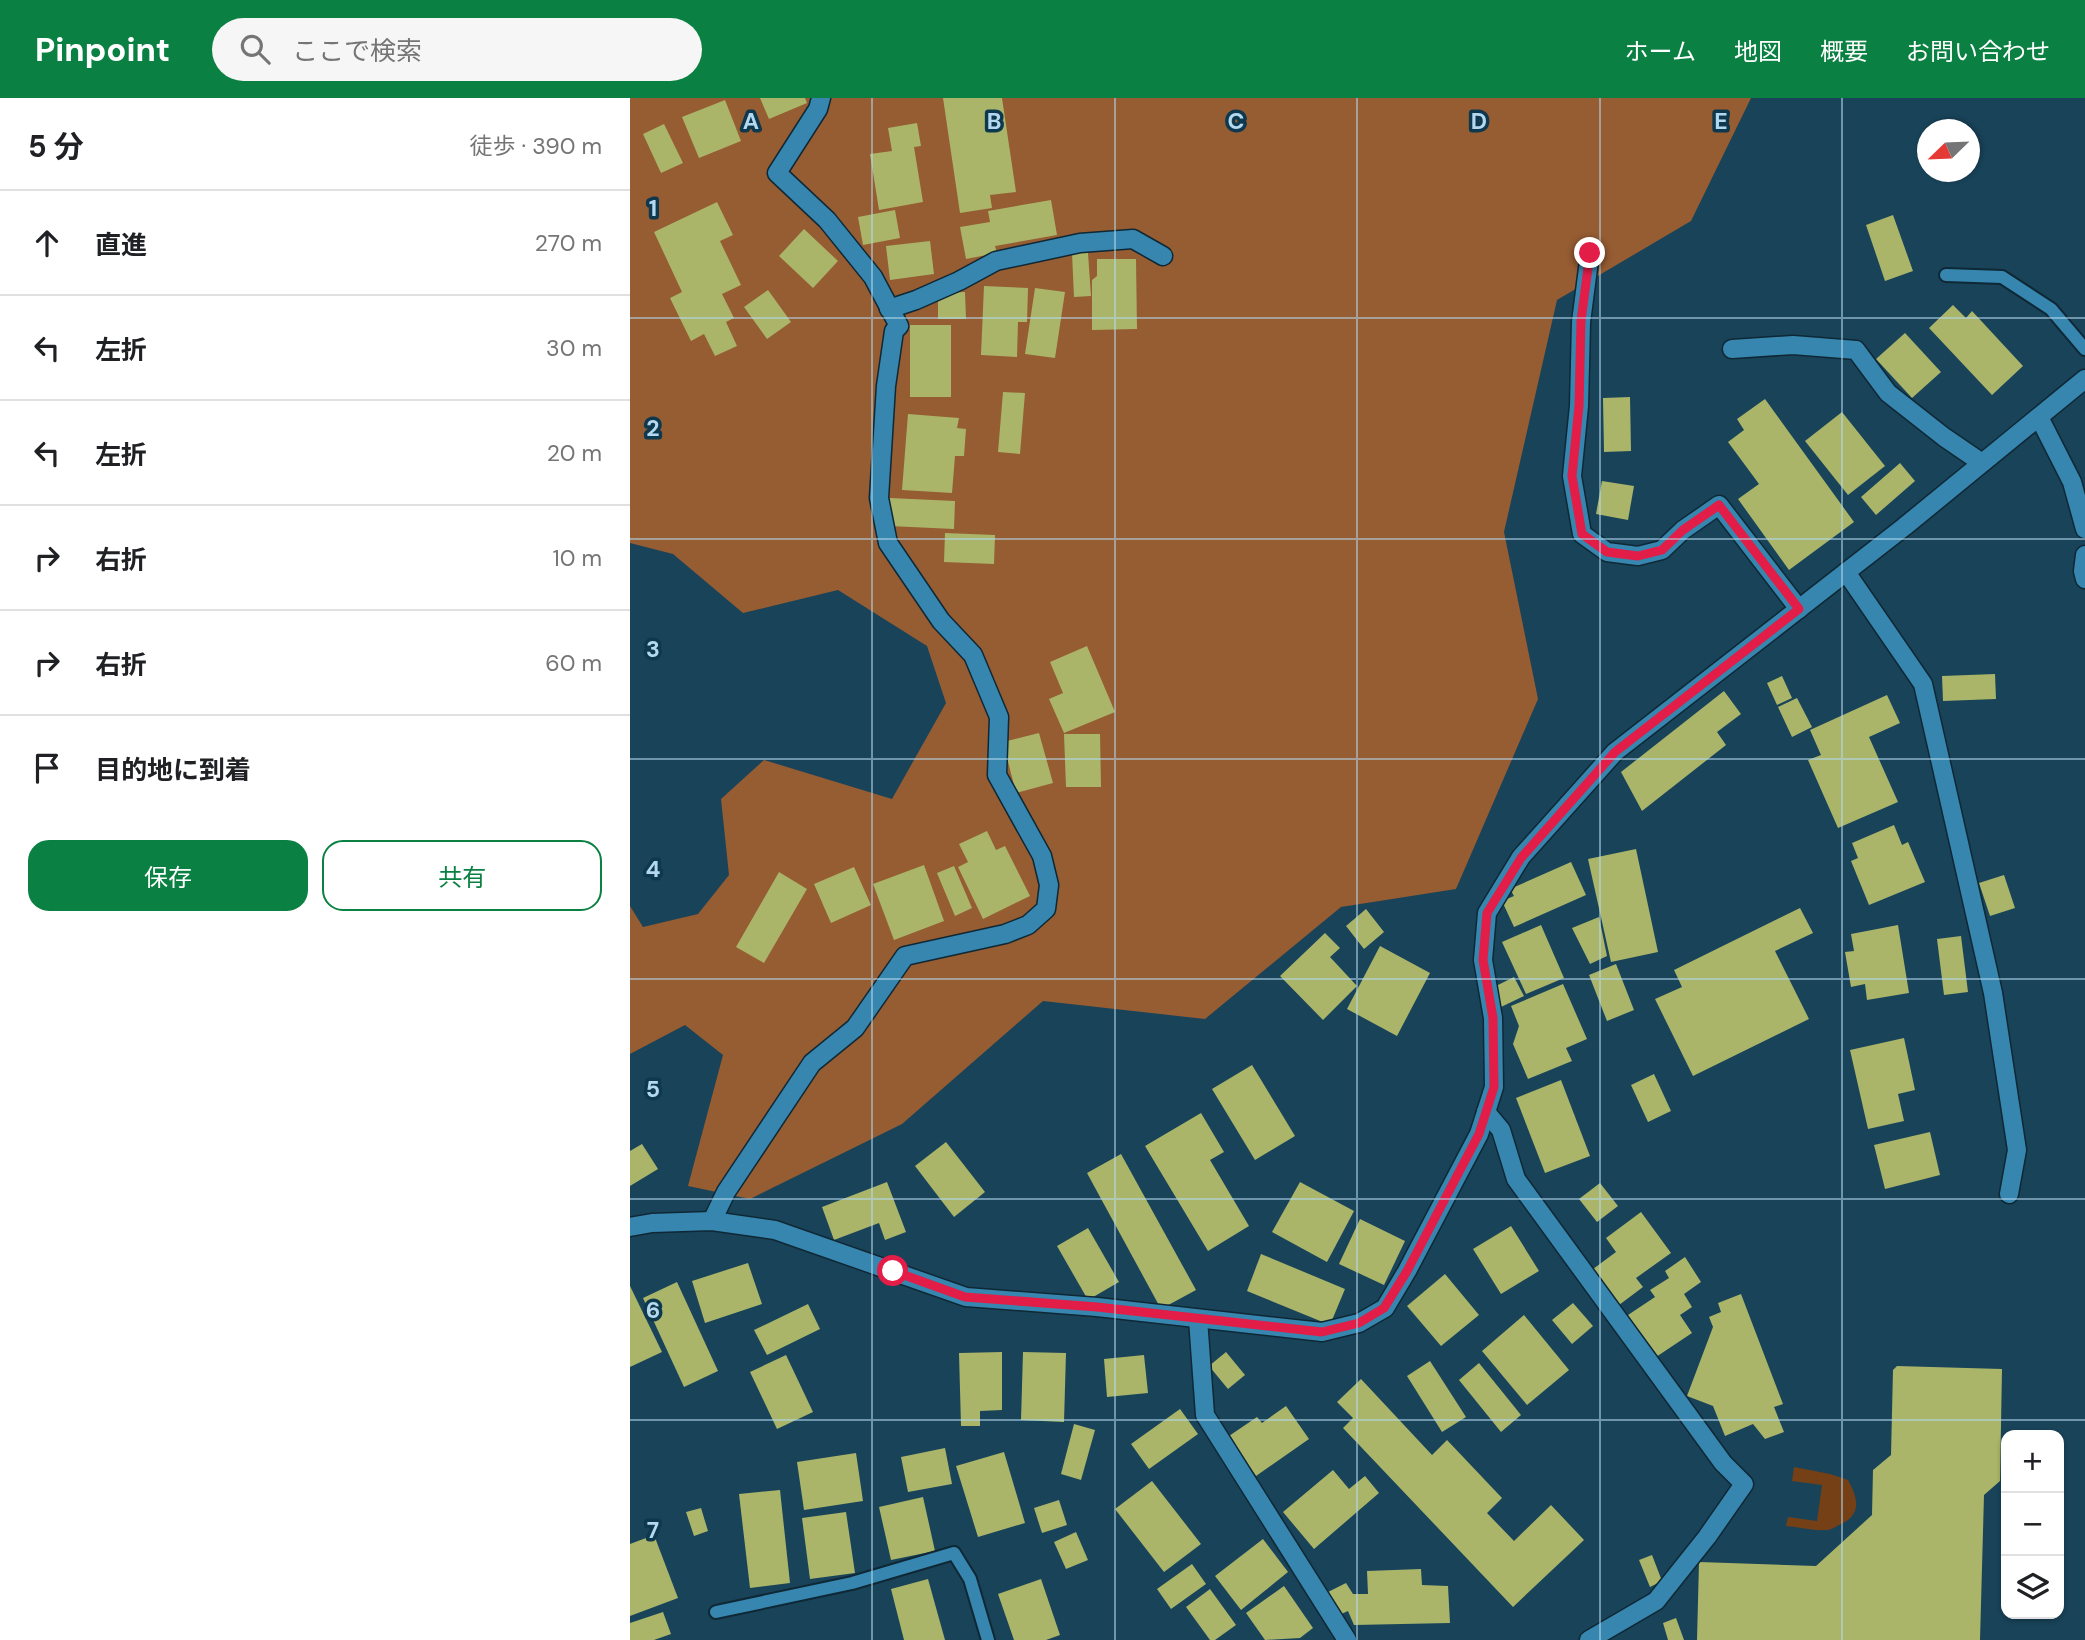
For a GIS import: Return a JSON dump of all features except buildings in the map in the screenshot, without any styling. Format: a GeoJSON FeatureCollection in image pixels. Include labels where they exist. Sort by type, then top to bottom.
{"type":"FeatureCollection","features":[{"type":"Feature","properties":{"kind":"street"},"geometry":{"type":"LineString","coordinates":[[712,1221],[726,1192],[811,1063],[855,1028],[905,956],[1005,934],[1028,925],[1046,909],[1049,885],[1042,856],[997,775],[999,717],[973,655],[941,621],[888,542],[879,498],[886,386],[894,331],[899,326],[873,277],[827,220],[777,173],[818,109],[821,98]]}},
{"type":"Feature","properties":{"kind":"street"},"geometry":{"type":"LineString","coordinates":[[888,309],[948,286],[996,261],[1080,243],[1133,239],[1163,256]]}},
{"type":"Feature","properties":{"kind":"street"},"geometry":{"type":"LineString","coordinates":[[1590,253],[1581,321],[1579,406],[1572,476],[1582,534],[1607,552],[1638,556],[1662,550],[1683,530],[1719,505],[1799,609]]}},
{"type":"Feature","properties":{"kind":"street"},"geometry":{"type":"LineString","coordinates":[[1732,349],[1793,345],[1856,350],[1888,393],[1944,438],[1982,463]]}},
{"type":"Feature","properties":{"kind":"street"},"geometry":{"type":"LineString","coordinates":[[630,1227],[652,1223],[712,1221],[775,1230],[965,1297],[1097,1307],[1322,1332],[1359,1323],[1384,1308],[1407,1271],[1479,1134],[1494,1087],[1493,1018],[1483,960],[1487,913],[1521,858],[1615,752],[1846,572],[2085,379]]}},
{"type":"Feature","properties":{"kind":"street"},"geometry":{"type":"LineString","coordinates":[[2039,417],[2072,482],[2085,529]]}},
{"type":"Feature","properties":{"kind":"street"},"geometry":{"type":"LineString","coordinates":[[2085,555],[2085,579]]}},
{"type":"Feature","properties":{"kind":"street"},"geometry":{"type":"LineString","coordinates":[[1846,572],[1923,684],[1993,993],[2017,1150],[2010,1195]]}},
{"type":"Feature","properties":{"kind":"street"},"geometry":{"type":"LineString","coordinates":[[1486,1112],[1502,1130],[1516,1179],[1723,1463],[1744,1484],[1707,1537],[1656,1601],[1589,1640]]}},
{"type":"Feature","properties":{"kind":"street"},"geometry":{"type":"LineString","coordinates":[[1198,1320],[1205,1415],[1346,1640]]}},
{"type":"Feature","properties":{"kind":"lane"},"geometry":{"type":"LineString","coordinates":[[1946,275],[2002,277],[2051,309],[2085,349]]}},
{"type":"Feature","properties":{"kind":"lane"},"geometry":{"type":"LineString","coordinates":[[716,1612],[852,1583],[954,1553],[970,1579],[988,1640]]}},
{"type":"Feature","properties":{"kind":"shaded area"},"geometry":{"type":"Polygon","coordinates":[[[630,98],[1751,98],[1691,221],[1557,300],[1504,532],[1538,699],[1456,889],[1341,907],[1205,1019],[1043,1001],[902,1124],[750,1199],[688,1186],[723,1055],[685,1025],[630,1054],[630,906],[643,927],[698,914],[729,875],[721,799],[764,760],[892,799],[946,703],[927,646],[838,590],[743,613],[673,554],[630,543],[630,98]]]}},
{"type":"Feature","properties":{"kind":"shaded area"},"geometry":{"type":"Polygon","coordinates":[[[1794,1467],[1848,1480],[1856,1501],[1851,1517],[1828,1530],[1786,1526],[1788,1517],[1817,1521],[1822,1485],[1792,1481],[1794,1467]]]}},
{"type":"Feature","properties":{"kind":"route"},"geometry":{"type":"LineString","coordinates":[[893,1271],[965,1297],[1097,1307],[1322,1332],[1359,1323],[1384,1308],[1407,1271],[1479,1134],[1494,1087],[1493,1018],[1483,960],[1487,913],[1521,858],[1615,752],[1799,609],[1719,505],[1683,530],[1662,550],[1638,556],[1607,552],[1582,534],[1572,476],[1579,406],[1581,321],[1590,253]]}}]}
